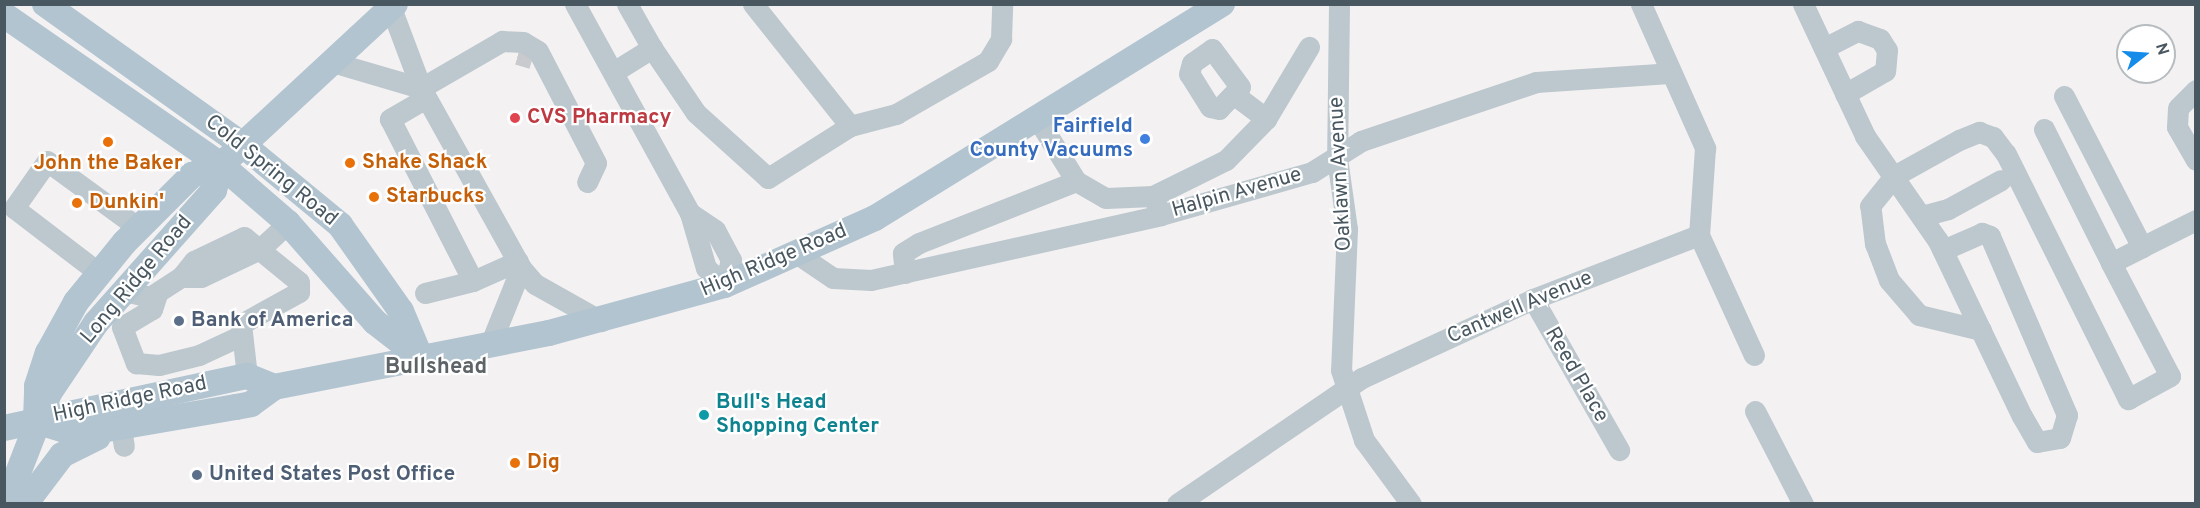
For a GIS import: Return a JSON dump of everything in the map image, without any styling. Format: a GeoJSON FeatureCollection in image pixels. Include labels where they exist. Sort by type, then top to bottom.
{"type":"FeatureCollection","features":[{"type":"Feature","properties":{"kind":"main road","name":"High Ridge Road"},"geometry":{"type":"LineString","coordinates":[[11,498],[62,455],[252,404],[274,387],[601,321],[725,285],[799,255],[875,218],[1182,31],[1222,4]]}},
{"type":"Feature","properties":{"kind":"main road","name":"Cold Spring Road"},"geometry":{"type":"LineString","coordinates":[[59,8],[243,145],[340,225],[401,311],[420,357]]}},
{"type":"Feature","properties":{"kind":"main road","name":"Long Ridge Road"},"geometry":{"type":"LineString","coordinates":[[36,421],[37,386],[48,353],[76,302],[99,273],[139,228],[192,175],[221,165],[332,62],[384,8]]}},
{"type":"Feature","properties":{"kind":"main road","name":"Cold Spring Road"},"geometry":{"type":"LineString","coordinates":[[4,15],[221,165],[288,223],[375,322],[420,357]]}},
{"type":"Feature","properties":{"kind":"main road","name":"Long Ridge Road"},"geometry":{"type":"LineString","coordinates":[[36,421],[113,320],[124,291],[214,190],[221,165]]}},
{"type":"Feature","properties":{"kind":"main road","name":"High Ridge Road"},"geometry":{"type":"LineString","coordinates":[[36,421],[247,376]]}},
{"type":"Feature","properties":{"kind":"main road"},"geometry":{"type":"LineString","coordinates":[[247,376],[274,387]]}},
{"type":"Feature","properties":{"kind":"main road","name":"High Ridge Road"},"geometry":{"type":"LineString","coordinates":[[36,421],[66,434],[123,437]]}},
{"type":"Feature","properties":{"kind":"main road"},"geometry":{"type":"LineString","coordinates":[[4,428],[36,421]]}},
{"type":"Feature","properties":{"kind":"main road"},"geometry":{"type":"LineString","coordinates":[[11,498],[36,421]]}},
{"type":"Feature","properties":{"kind":"street"},"geometry":{"type":"LineString","coordinates":[[575,4],[615,71],[690,213],[715,230],[731,260],[725,285]]}},
{"type":"Feature","properties":{"kind":"street"},"geometry":{"type":"LineString","coordinates":[[627,4],[652,48],[696,113],[768,178],[850,126],[896,114],[988,62],[1001,39],[1002,4]]}},
{"type":"Feature","properties":{"kind":"street"},"geometry":{"type":"LineString","coordinates":[[753,4],[850,126]]}},
{"type":"Feature","properties":{"kind":"street","name":"Oaklawn Avenue"},"geometry":{"type":"LineString","coordinates":[[1339,4],[1337,158],[1347,229],[1338,328],[1345,388],[1378,465],[1411,504]]}},
{"type":"Feature","properties":{"kind":"street"},"geometry":{"type":"LineString","coordinates":[[1641,4],[1705,148],[1699,236],[1754,355]]}},
{"type":"Feature","properties":{"kind":"street"},"geometry":{"type":"LineString","coordinates":[[1803,4],[1865,136],[1894,176],[1929,213],[1943,250],[2037,442],[2060,438],[2067,415],[1990,236],[1982,233],[1943,250]]}},
{"type":"Feature","properties":{"kind":"street"},"geometry":{"type":"LineString","coordinates":[[384,8],[423,93],[520,264],[535,284],[601,321]]}},
{"type":"Feature","properties":{"kind":"street"},"geometry":{"type":"LineString","coordinates":[[1182,31],[1199,57]]}},
{"type":"Feature","properties":{"kind":"street"},"geometry":{"type":"LineString","coordinates":[[1824,48],[1858,31],[1880,39],[1889,53],[1885,71],[1845,94]]}},
{"type":"Feature","properties":{"kind":"street"},"geometry":{"type":"LineString","coordinates":[[1037,118],[1076,181],[1106,198],[1157,206],[1226,160],[1266,119],[1309,47]]}},
{"type":"Feature","properties":{"kind":"street"},"geometry":{"type":"LineString","coordinates":[[615,71],[652,48]]}},
{"type":"Feature","properties":{"kind":"street"},"geometry":{"type":"LineString","coordinates":[[1212,50],[1240,87],[1236,96],[1219,109],[1210,107],[1189,74],[1199,57],[1212,50]]}},
{"type":"Feature","properties":{"kind":"street"},"geometry":{"type":"LineString","coordinates":[[473,281],[390,119],[423,93],[527,54],[596,163],[587,182]]}},
{"type":"Feature","properties":{"kind":"street"},"geometry":{"type":"LineString","coordinates":[[332,62],[423,93]]}},
{"type":"Feature","properties":{"kind":"street","name":"Halpin Avenue"},"geometry":{"type":"LineString","coordinates":[[799,255],[833,278],[871,280],[1157,206],[1312,172],[1361,141],[1536,82],[1670,73]]}},
{"type":"Feature","properties":{"kind":"street"},"geometry":{"type":"LineString","coordinates":[[2196,90],[2178,108],[2177,127],[2196,160]]}},
{"type":"Feature","properties":{"kind":"street"},"geometry":{"type":"LineString","coordinates":[[1236,96],[1266,119]]}},
{"type":"Feature","properties":{"kind":"street"},"geometry":{"type":"LineString","coordinates":[[2064,96],[2142,247]]}},
{"type":"Feature","properties":{"kind":"street"},"geometry":{"type":"LineString","coordinates":[[1981,330],[1919,315],[1889,280],[1875,244],[1870,206],[1894,176],[1978,132],[1993,137],[2128,399],[2170,376],[2044,129]]}},
{"type":"Feature","properties":{"kind":"street"},"geometry":{"type":"LineString","coordinates":[[99,273],[15,208],[47,161],[139,228]]}},
{"type":"Feature","properties":{"kind":"street"},"geometry":{"type":"LineString","coordinates":[[1929,213],[1948,210],[1998,175]]}},
{"type":"Feature","properties":{"kind":"street"},"geometry":{"type":"LineString","coordinates":[[904,273],[903,253],[919,243],[1076,181]]}},
{"type":"Feature","properties":{"kind":"street"},"geometry":{"type":"LineString","coordinates":[[2111,263],[2196,220]]}},
{"type":"Feature","properties":{"kind":"street"},"geometry":{"type":"LineString","coordinates":[[260,249],[288,223]]}},
{"type":"Feature","properties":{"kind":"street","name":"Cantwell Avenue"},"geometry":{"type":"LineString","coordinates":[[1177,504],[1345,388],[1533,299],[1699,236]]}},
{"type":"Feature","properties":{"kind":"street"},"geometry":{"type":"LineString","coordinates":[[124,291],[133,297],[157,294],[191,277],[194,261],[244,237],[299,282],[299,292],[241,324],[240,336],[247,376]]}},
{"type":"Feature","properties":{"kind":"street"},"geometry":{"type":"LineString","coordinates":[[425,293],[473,281],[520,264]]}},
{"type":"Feature","properties":{"kind":"street"},"geometry":{"type":"LineString","coordinates":[[490,345],[520,264]]}},
{"type":"Feature","properties":{"kind":"street"},"geometry":{"type":"LineString","coordinates":[[157,294],[152,309],[113,320],[132,358],[143,366],[199,355],[240,336]]}},
{"type":"Feature","properties":{"kind":"street","name":"Reed Place"},"geometry":{"type":"LineString","coordinates":[[1533,299],[1619,450]]}},
{"type":"Feature","properties":{"kind":"street"},"geometry":{"type":"LineString","coordinates":[[1755,411],[1803,504]]}},
{"type":"Feature","properties":{"kind":"tunnel"},"geometry":{"type":"LineString","coordinates":[[518,54],[532,58]]}},
{"type":"Feature","properties":{"kind":"place","name":"CVS Pharmacy"},"geometry":{"type":"Point","coordinates":[515,118]}},
{"type":"Feature","properties":{"kind":"place","name":"Fairfield County Vacuums"},"geometry":{"type":"Point","coordinates":[1145,139]}},
{"type":"Feature","properties":{"kind":"place","name":"John the Baker"},"geometry":{"type":"Point","coordinates":[108,142]}},
{"type":"Feature","properties":{"kind":"place","name":"Shake Shack"},"geometry":{"type":"Point","coordinates":[350,163]}},
{"type":"Feature","properties":{"kind":"place","name":"Starbucks"},"geometry":{"type":"Point","coordinates":[374,197]}},
{"type":"Feature","properties":{"kind":"place","name":"Dunkin'"},"geometry":{"type":"Point","coordinates":[77,203]}},
{"type":"Feature","properties":{"kind":"place","name":"Bank of America"},"geometry":{"type":"Point","coordinates":[179,321]}},
{"type":"Feature","properties":{"kind":"place","name":"Bull's Head Shopping Center"},"geometry":{"type":"Point","coordinates":[704,415]}},
{"type":"Feature","properties":{"kind":"place","name":"Dig"},"geometry":{"type":"Point","coordinates":[515,463]}},
{"type":"Feature","properties":{"kind":"place","name":"United States Post Office"},"geometry":{"type":"Point","coordinates":[197,475]}},
{"type":"Feature","properties":{"kind":"district","name":"Bullshead"},"geometry":{"type":"Point","coordinates":[436,368]}}]}
